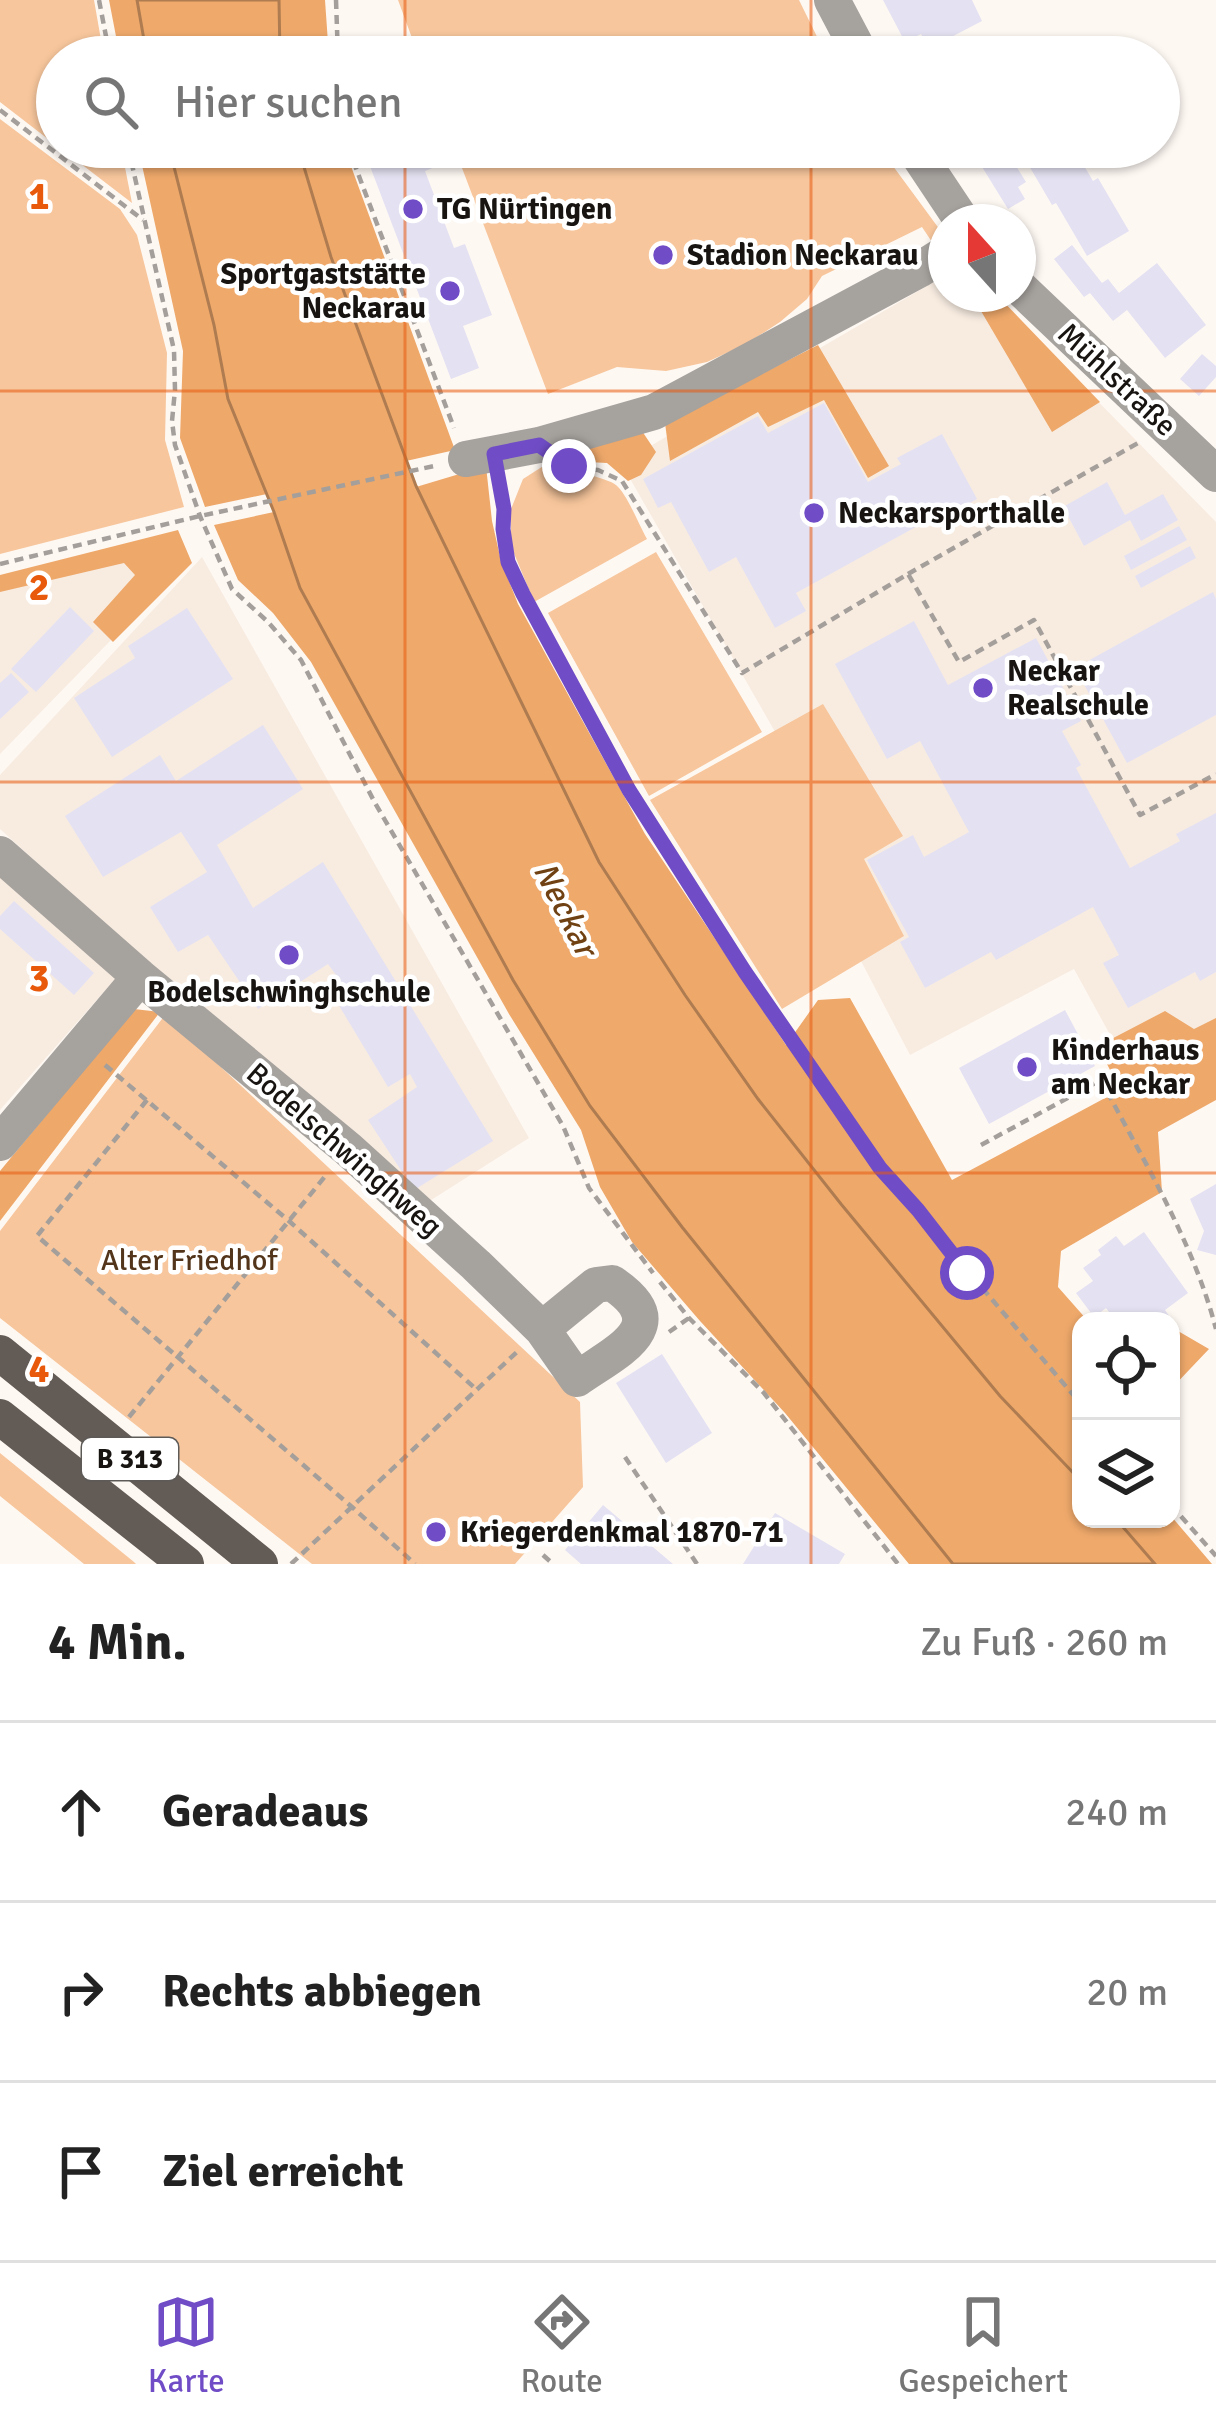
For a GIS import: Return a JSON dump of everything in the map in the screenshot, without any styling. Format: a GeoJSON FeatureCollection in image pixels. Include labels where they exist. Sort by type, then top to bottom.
{"type":"FeatureCollection","features":[{"type":"Feature","properties":{"kind":"main road","name":"B 313"},"geometry":{"type":"LineString","coordinates":[[0,1353],[260,1564]]}},
{"type":"Feature","properties":{"kind":"main road","name":"B 313"},"geometry":{"type":"LineString","coordinates":[[0,1417],[186,1564]]}},
{"type":"Feature","properties":{"kind":"street"},"geometry":{"type":"LineString","coordinates":[[832,0],[851,36]]}},
{"type":"Feature","properties":{"kind":"street"},"geometry":{"type":"LineString","coordinates":[[927,168],[951,204]]}},
{"type":"Feature","properties":{"kind":"street"},"geometry":{"type":"LineString","coordinates":[[465,460],[539,445],[654,412],[928,264]]}},
{"type":"Feature","properties":{"kind":"street","name":"Mühlstraße"},"geometry":{"type":"LineString","coordinates":[[1036,303],[1216,474]]}},
{"type":"Feature","properties":{"kind":"street","name":"Bodelschwinghweg"},"geometry":{"type":"LineString","coordinates":[[0,854],[347,1149],[542,1329]]}},
{"type":"Feature","properties":{"kind":"street"},"geometry":{"type":"LineString","coordinates":[[0,1143],[140,977]]}},
{"type":"Feature","properties":{"kind":"path"},"geometry":{"type":"LineString","coordinates":[[99,0],[106,36]]}},
{"type":"Feature","properties":{"kind":"path"},"geometry":{"type":"LineString","coordinates":[[336,0],[337,36]]}},
{"type":"Feature","properties":{"kind":"path"},"geometry":{"type":"LineString","coordinates":[[0,110],[36,138]]}},
{"type":"Feature","properties":{"kind":"path"},"geometry":{"type":"LineString","coordinates":[[75,168],[143,220]]}},
{"type":"Feature","properties":{"kind":"path"},"geometry":{"type":"LineString","coordinates":[[132,168],[174,350],[175,445],[232,589],[301,660],[375,803],[563,1126],[590,1187],[689,1318],[764,1393],[898,1564]]}},
{"type":"Feature","properties":{"kind":"path"},"geometry":{"type":"LineString","coordinates":[[356,168],[465,460],[504,509],[508,562],[606,749],[669,856],[880,1168],[1072,1393]]}},
{"type":"Feature","properties":{"kind":"path"},"geometry":{"type":"LineString","coordinates":[[539,445],[569,466],[598,470],[622,481],[742,674],[1167,426]]}},
{"type":"Feature","properties":{"kind":"path"},"geometry":{"type":"LineString","coordinates":[[0,564],[465,460]]}},
{"type":"Feature","properties":{"kind":"path"},"geometry":{"type":"LineString","coordinates":[[908,574],[959,662],[1034,620],[1140,815],[1216,774]]}},
{"type":"Feature","properties":{"kind":"path"},"geometry":{"type":"LineString","coordinates":[[82,1046],[289,1221],[477,1390]]}},
{"type":"Feature","properties":{"kind":"path"},"geometry":{"type":"LineString","coordinates":[[981,1145],[1101,1080],[1170,1212],[1216,1329]]}},
{"type":"Feature","properties":{"kind":"path"},"geometry":{"type":"LineString","coordinates":[[147,1100],[37,1236],[415,1564]]}},
{"type":"Feature","properties":{"kind":"path"},"geometry":{"type":"LineString","coordinates":[[123,1424],[347,1149]]}},
{"type":"Feature","properties":{"kind":"path"},"geometry":{"type":"LineString","coordinates":[[292,1564],[542,1329]]}},
{"type":"Feature","properties":{"kind":"path"},"geometry":{"type":"LineString","coordinates":[[626,1457],[697,1564]]}},
{"type":"Feature","properties":{"kind":"path"},"geometry":{"type":"LineString","coordinates":[[1180,1515],[1216,1556]]}},
{"type":"Feature","properties":{"kind":"path"},"geometry":{"type":"LineString","coordinates":[[543,1555],[553,1564]]}},
{"type":"Feature","properties":{"kind":"shaded area"},"geometry":{"type":"Polygon","coordinates":[[[109,0],[137,0],[143,36],[116,36],[109,0]]]}},
{"type":"Feature","properties":{"kind":"shaded area"},"geometry":{"type":"Polygon","coordinates":[[[279,0],[325,0],[328,36],[280,36],[279,0]]]}},
{"type":"Feature","properties":{"kind":"shaded area"},"geometry":{"type":"Polygon","coordinates":[[[143,168],[174,168],[228,399],[267,494],[205,507],[180,438],[183,351],[143,168]]]}},
{"type":"Feature","properties":{"kind":"shaded area"},"geometry":{"type":"Polygon","coordinates":[[[304,168],[352,168],[455,450],[406,461],[331,257],[304,168]]]}},
{"type":"Feature","properties":{"kind":"shaded area","name":"Neckar Realschule"},"geometry":{"type":"Polygon","coordinates":[[[928,285],[928,312],[1011,312],[1216,522],[1216,1027],[1131,1073],[1074,969],[910,1055],[814,871],[845,854],[621,463],[928,285]]]}},
{"type":"Feature","properties":{"kind":"shaded area"},"geometry":{"type":"Polygon","coordinates":[[[982,312],[1013,312],[1100,402],[1052,432],[982,312]]]}},
{"type":"Feature","properties":{"kind":"shaded area"},"geometry":{"type":"Polygon","coordinates":[[[818,345],[889,466],[868,478],[824,400],[768,427],[758,412],[670,461],[665,423],[818,345]]]}},
{"type":"Feature","properties":{"kind":"shaded area"},"geometry":{"type":"Polygon","coordinates":[[[642,431],[656,452],[641,475],[628,481],[607,463],[588,462],[570,451],[642,431]]]}},
{"type":"Feature","properties":{"kind":"shaded area"},"geometry":{"type":"Polygon","coordinates":[[[486,466],[501,561],[518,604],[645,834],[786,1045],[818,1000],[850,998],[952,1180],[1120,1090],[1098,1046],[1165,1011],[1194,1029],[1216,1018],[1216,1100],[1158,1132],[1162,1192],[1061,1251],[1058,1287],[1080,1312],[1072,1312],[1072,1472],[1000,1396],[841,1204],[758,1099],[686,995],[599,862],[416,487],[486,466]]]}},
{"type":"Feature","properties":{"kind":"shaded area"},"geometry":{"type":"Polygon","coordinates":[[[274,512],[300,588],[513,980],[590,1106],[953,1564],[909,1564],[785,1413],[632,1242],[600,1187],[581,1130],[509,1014],[311,662],[273,613],[238,580],[214,525],[274,512]]]}},
{"type":"Feature","properties":{"kind":"shaded area"},"geometry":{"type":"Polygon","coordinates":[[[178,530],[192,563],[113,642],[93,622],[135,575],[124,563],[0,592],[0,575],[178,530]]]}},
{"type":"Feature","properties":{"kind":"shaded area"},"geometry":{"type":"Polygon","coordinates":[[[177,533],[189,560],[0,754],[0,578],[177,533]]]}},
{"type":"Feature","properties":{"kind":"shaded area"},"geometry":{"type":"Polygon","coordinates":[[[202,557],[529,1138],[417,1209],[0,829],[0,775],[202,557]]]}},
{"type":"Feature","properties":{"kind":"shaded area"},"geometry":{"type":"Polygon","coordinates":[[[0,861],[125,968],[0,1110],[0,861]]]}},
{"type":"Feature","properties":{"kind":"shaded area"},"geometry":{"type":"Polygon","coordinates":[[[134,1009],[160,1012],[0,1221],[0,1171],[134,1009]]]}},
{"type":"Feature","properties":{"kind":"shaded area"},"geometry":{"type":"Polygon","coordinates":[[[1180,1332],[1209,1349],[1180,1380],[1180,1332]]]}},
{"type":"Feature","properties":{"kind":"shaded area"},"geometry":{"type":"Polygon","coordinates":[[[1180,1527],[1212,1564],[1155,1564],[1124,1528],[1180,1527]]]}},
{"type":"Feature","properties":{"kind":"green space"},"geometry":{"type":"Polygon","coordinates":[[[0,0],[94,0],[100,36],[36,36],[36,130],[0,102],[0,0]]]}},
{"type":"Feature","properties":{"kind":"green space"},"geometry":{"type":"Polygon","coordinates":[[[398,0],[799,0],[817,36],[411,36],[398,0]]]}},
{"type":"Feature","properties":{"kind":"green space"},"geometry":{"type":"Polygon","coordinates":[[[0,119],[36,146],[36,168],[65,168],[120,209],[137,235],[167,353],[165,440],[184,507],[0,554],[0,119]]]}},
{"type":"Feature","properties":{"kind":"green space"},"geometry":{"type":"Polygon","coordinates":[[[86,168],[125,168],[132,203],[86,168]]]}},
{"type":"Feature","properties":{"kind":"green space","name":"Stadion Neckarau"},"geometry":{"type":"Polygon","coordinates":[[[462,168],[894,168],[928,214],[928,236],[922,227],[822,276],[807,299],[746,344],[707,362],[666,371],[617,367],[548,394],[462,168]]]}},
{"type":"Feature","properties":{"kind":"green space"},"geometry":{"type":"Polygon","coordinates":[[[548,463],[616,485],[647,539],[534,602],[511,546],[511,509],[523,479],[548,463]]]}},
{"type":"Feature","properties":{"kind":"green space"},"geometry":{"type":"Polygon","coordinates":[[[656,552],[762,732],[649,796],[548,613],[656,552]]]}},
{"type":"Feature","properties":{"kind":"green space"},"geometry":{"type":"Polygon","coordinates":[[[823,704],[903,836],[864,859],[904,936],[782,1009],[650,800],[823,704]]]}},
{"type":"Feature","properties":{"kind":"green space","name":"Alter Friedhof"},"geometry":{"type":"Polygon","coordinates":[[[165,1015],[580,1402],[583,1487],[515,1564],[312,1564],[0,1318],[0,1231],[165,1015]]]}},
{"type":"Feature","properties":{"kind":"green space"},"geometry":{"type":"Polygon","coordinates":[[[0,1453],[136,1564],[84,1564],[0,1496],[0,1453]]]}},
{"type":"Feature","properties":{"kind":"water"},"geometry":{"type":"Polygon","coordinates":[[[137,0],[279,0],[280,36],[143,36],[137,0]]]}},
{"type":"Feature","properties":{"kind":"water","name":"Neckar"},"geometry":{"type":"Polygon","coordinates":[[[174,168],[304,168],[331,257],[416,486],[599,862],[758,1099],[1000,1396],[1072,1472],[1072,1528],[1124,1528],[1155,1564],[953,1564],[682,1227],[590,1106],[513,980],[300,588],[228,399],[174,168]]]}},
{"type":"Feature","properties":{"kind":"building"},"geometry":{"type":"Polygon","coordinates":[[[883,0],[972,0],[982,21],[953,36],[902,36],[883,0]]]}},
{"type":"Feature","properties":{"kind":"building"},"geometry":{"type":"Polygon","coordinates":[[[371,168],[432,168],[425,171],[454,248],[465,244],[492,315],[463,326],[479,368],[451,379],[371,168]]]}},
{"type":"Feature","properties":{"kind":"building"},"geometry":{"type":"Polygon","coordinates":[[[983,168],[1017,168],[1026,182],[1018,187],[1025,199],[1005,204],[983,168]]]}},
{"type":"Feature","properties":{"kind":"building"},"geometry":{"type":"Polygon","coordinates":[[[1030,168],[1085,168],[1093,181],[1098,178],[1129,231],[1087,256],[1056,203],[1052,205],[1030,168]]]}},
{"type":"Feature","properties":{"kind":"building"},"geometry":{"type":"Polygon","coordinates":[[[1072,245],[1102,283],[1108,279],[1119,293],[1157,263],[1206,325],[1165,358],[1127,310],[1113,321],[1090,293],[1084,297],[1054,259],[1072,245]]]}},
{"type":"Feature","properties":{"kind":"building"},"geometry":{"type":"Polygon","coordinates":[[[1202,354],[1216,366],[1216,377],[1199,396],[1180,379],[1202,354]]]}},
{"type":"Feature","properties":{"kind":"building","name":"Neckarsporthalle"},"geometry":{"type":"Polygon","coordinates":[[[824,403],[868,482],[901,464],[897,458],[942,434],[977,499],[935,522],[932,518],[796,593],[806,611],[775,628],[736,557],[709,572],[671,502],[658,508],[643,479],[758,416],[768,433],[824,403]]]}},
{"type":"Feature","properties":{"kind":"building"},"geometry":{"type":"Polygon","coordinates":[[[1107,482],[1125,515],[1163,494],[1178,520],[1141,541],[1130,520],[1084,546],[1063,507],[1107,482]]]}},
{"type":"Feature","properties":{"kind":"building"},"geometry":{"type":"Polygon","coordinates":[[[1179,526],[1187,540],[1131,570],[1124,556],[1179,526]]]}},
{"type":"Feature","properties":{"kind":"building"},"geometry":{"type":"Polygon","coordinates":[[[1190,546],[1196,558],[1141,588],[1135,576],[1190,546]]]}},
{"type":"Feature","properties":{"kind":"building"},"geometry":{"type":"Polygon","coordinates":[[[1213,592],[1216,715],[1127,763],[1075,668],[1213,592]]]}},
{"type":"Feature","properties":{"kind":"building"},"geometry":{"type":"Polygon","coordinates":[[[70,607],[94,631],[36,692],[11,669],[70,607]]]}},
{"type":"Feature","properties":{"kind":"building"},"geometry":{"type":"Polygon","coordinates":[[[187,608],[233,679],[112,757],[74,698],[135,658],[128,646],[187,608]]]}},
{"type":"Feature","properties":{"kind":"building"},"geometry":{"type":"Polygon","coordinates":[[[914,621],[948,685],[1036,638],[1081,721],[1062,731],[1081,765],[1076,768],[1130,868],[1180,841],[1176,834],[1216,813],[1216,972],[1200,981],[1195,972],[1128,1008],[1103,963],[1119,955],[1093,907],[996,960],[991,952],[925,988],[900,942],[909,937],[867,860],[913,835],[924,857],[969,832],[920,741],[887,759],[835,664],[914,621]]]}},
{"type":"Feature","properties":{"kind":"building"},"geometry":{"type":"Polygon","coordinates":[[[11,673],[29,692],[0,719],[0,683],[11,673]]]}},
{"type":"Feature","properties":{"kind":"building"},"geometry":{"type":"Polygon","coordinates":[[[263,725],[303,789],[217,845],[253,908],[323,862],[493,1141],[414,1190],[368,1120],[417,1087],[410,1074],[388,1087],[332,994],[344,986],[328,964],[258,1009],[208,935],[178,952],[150,907],[207,872],[181,832],[103,877],[65,816],[160,755],[176,781],[263,725]]]}},
{"type":"Feature","properties":{"kind":"building"},"geometry":{"type":"Polygon","coordinates":[[[14,901],[94,973],[74,995],[0,929],[0,916],[14,901]]]}},
{"type":"Feature","properties":{"kind":"building","name":"Kinderhaus am Neckar"},"geometry":{"type":"Polygon","coordinates":[[[1065,1010],[1095,1066],[989,1124],[959,1068],[1065,1010]]]}},
{"type":"Feature","properties":{"kind":"building"},"geometry":{"type":"Polygon","coordinates":[[[1216,1184],[1216,1255],[1197,1250],[1204,1231],[1190,1199],[1216,1184]]]}},
{"type":"Feature","properties":{"kind":"building"},"geometry":{"type":"Polygon","coordinates":[[[1144,1232],[1188,1293],[1166,1312],[1109,1312],[1106,1308],[1090,1312],[1076,1293],[1093,1281],[1083,1268],[1116,1236],[1124,1246],[1144,1232]]]}},
{"type":"Feature","properties":{"kind":"building"},"geometry":{"type":"Polygon","coordinates":[[[662,1354],[712,1433],[666,1463],[616,1383],[662,1354]]]}},
{"type":"Feature","properties":{"kind":"building"},"geometry":{"type":"Polygon","coordinates":[[[603,1505],[673,1564],[581,1564],[565,1550],[603,1505]]]}},
{"type":"Feature","properties":{"kind":"building"},"geometry":{"type":"Polygon","coordinates":[[[775,1513],[845,1554],[839,1564],[743,1564],[775,1513]]]}},
{"type":"Feature","properties":{"kind":"place","name":"TG Nürtingen"},"geometry":{"type":"Point","coordinates":[413,209]}},
{"type":"Feature","properties":{"kind":"place","name":"Stadion Neckarau"},"geometry":{"type":"Point","coordinates":[663,255]}},
{"type":"Feature","properties":{"kind":"place","name":"Sportgaststätte Neckarau"},"geometry":{"type":"Point","coordinates":[450,291]}},
{"type":"Feature","properties":{"kind":"place","name":"Neckarsporthalle"},"geometry":{"type":"Point","coordinates":[814,513]}},
{"type":"Feature","properties":{"kind":"place","name":"Neckar Realschule"},"geometry":{"type":"Point","coordinates":[983,688]}},
{"type":"Feature","properties":{"kind":"place","name":"Bodelschwinghschule"},"geometry":{"type":"Point","coordinates":[289,955]}},
{"type":"Feature","properties":{"kind":"place","name":"Kinderhaus am Neckar"},"geometry":{"type":"Point","coordinates":[1027,1067]}},
{"type":"Feature","properties":{"kind":"place","name":"Kriegerdenkmal 1870-71"},"geometry":{"type":"Point","coordinates":[436,1532]}},
{"type":"Feature","properties":{"kind":"route"},"geometry":{"type":"LineString","coordinates":[[569,466],[539,445],[494,454],[508,562],[523,594],[669,856],[836,1107],[967,1273]]}}]}
